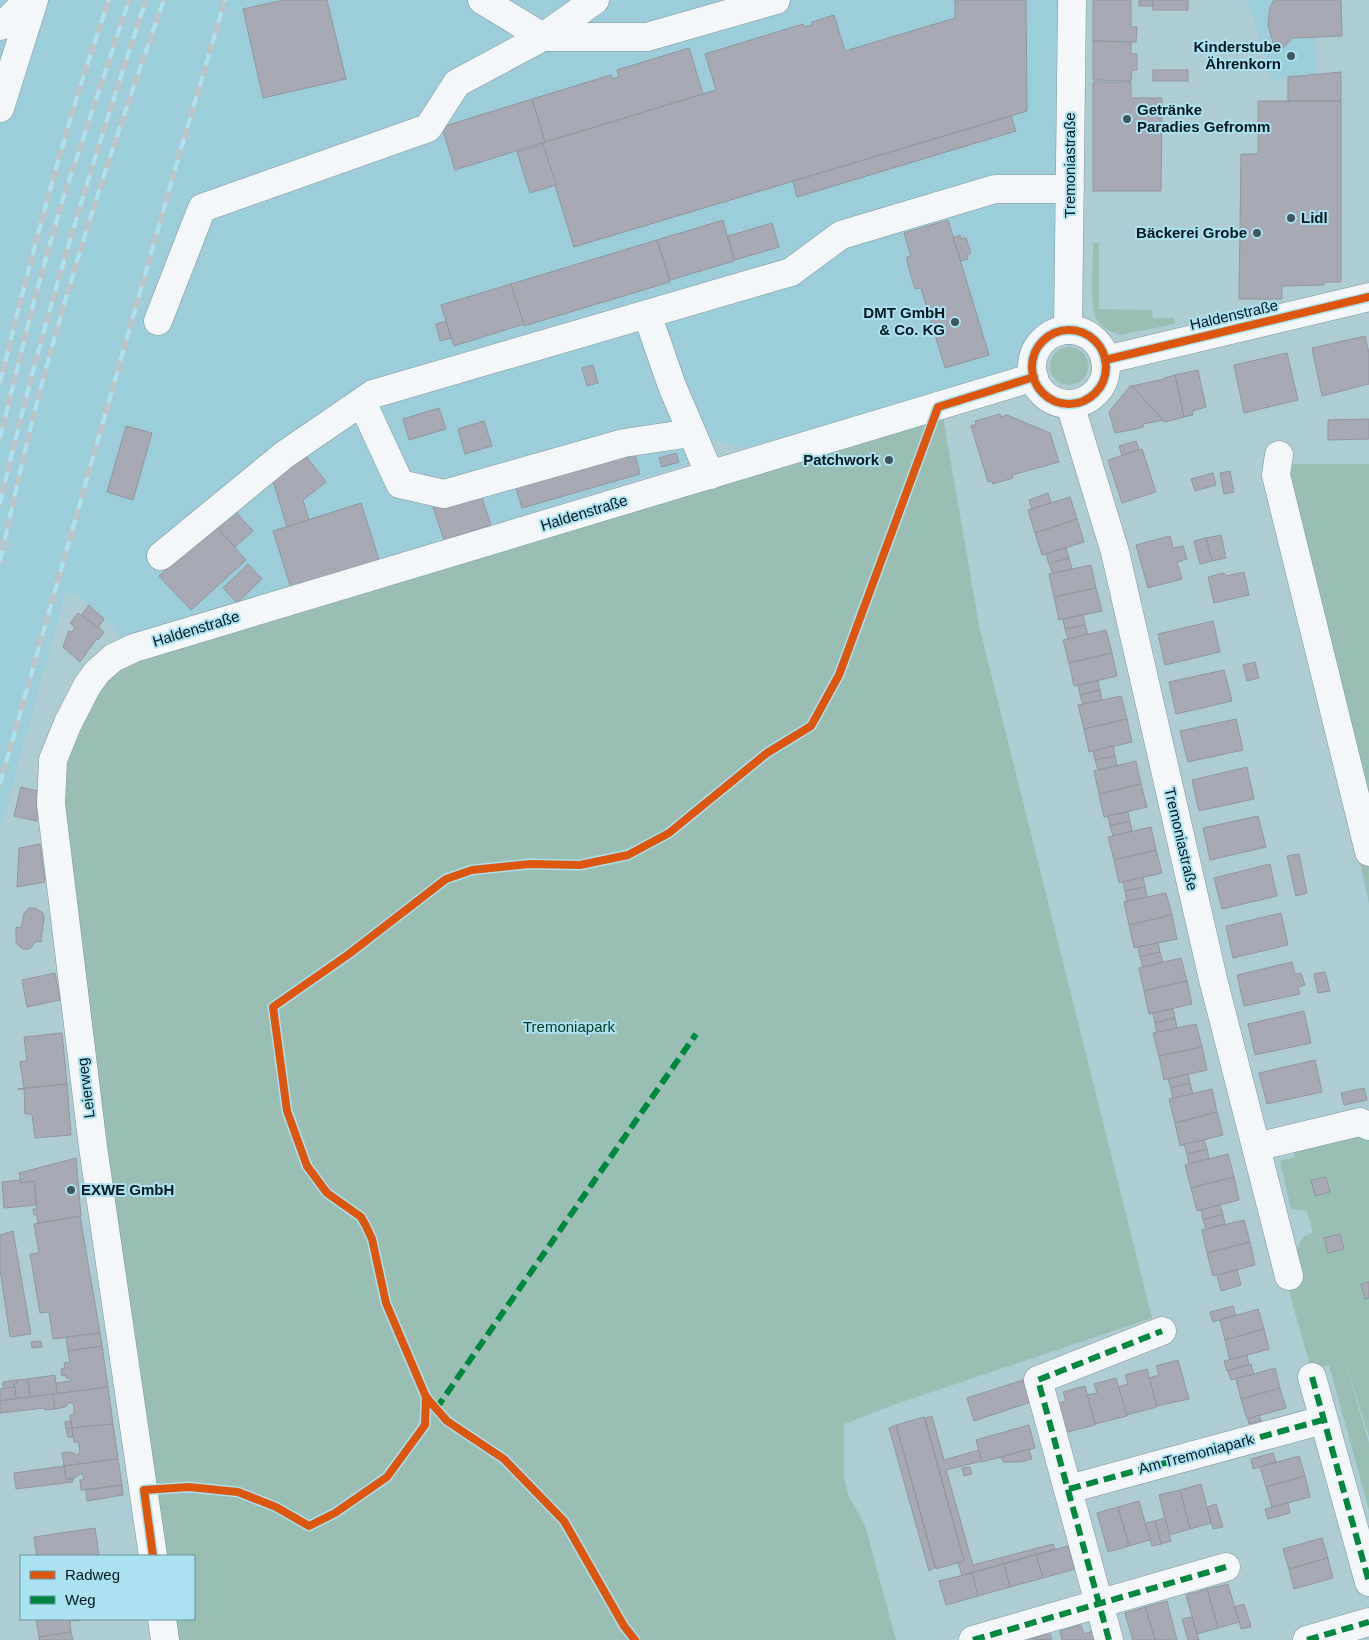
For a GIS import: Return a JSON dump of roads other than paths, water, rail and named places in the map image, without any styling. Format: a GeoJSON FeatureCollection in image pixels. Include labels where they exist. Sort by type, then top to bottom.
{"type":"FeatureCollection","features":[{"type":"Feature","properties":{"kind":"street"},"geometry":{"type":"LineString","coordinates":[[0,26],[28,0]]}},
{"type":"Feature","properties":{"kind":"street"},"geometry":{"type":"LineString","coordinates":[[0,108],[34,0]]}},
{"type":"Feature","properties":{"kind":"street"},"geometry":{"type":"LineString","coordinates":[[482,0],[543,37],[647,38],[776,0]]}},
{"type":"Feature","properties":{"kind":"street"},"geometry":{"type":"LineString","coordinates":[[158,321],[202,208],[428,128],[456,83],[543,37],[595,0]]}},
{"type":"Feature","properties":{"kind":"street","name":"Tremoniastraße"},"geometry":{"type":"LineString","coordinates":[[1068,330],[1072,0]]}},
{"type":"Feature","properties":{"kind":"street"},"geometry":{"type":"LineString","coordinates":[[161,556],[284,455],[373,394],[791,272],[841,235],[995,189],[1070,189]]}},
{"type":"Feature","properties":{"kind":"street","name":"Haldenstraße"},"geometry":{"type":"LineString","coordinates":[[1105,360],[1369,297]]}},
{"type":"Feature","properties":{"kind":"street"},"geometry":{"type":"LineString","coordinates":[[647,314],[672,386],[710,475]]}},
{"type":"Feature","properties":{"kind":"street"},"geometry":{"type":"LineString","coordinates":[[1068,330],[1081,332],[1094,340],[1105,360],[1105,372],[1099,388],[1089,398],[1070,404],[1055,401],[1046,396],[1034,377],[1033,359],[1040,345],[1055,333],[1068,330]]}},
{"type":"Feature","properties":{"kind":"street","name":"Haldenstraße"},"geometry":{"type":"LineString","coordinates":[[134,648],[1034,377]]}},
{"type":"Feature","properties":{"kind":"street"},"geometry":{"type":"LineString","coordinates":[[362,402],[400,484],[444,494],[624,443],[691,433]]}},
{"type":"Feature","properties":{"kind":"street","name":"Tremoniastraße"},"geometry":{"type":"LineString","coordinates":[[1070,404],[1115,552],[1213,979],[1289,1276]]}},
{"type":"Feature","properties":{"kind":"street"},"geometry":{"type":"LineString","coordinates":[[1279,455],[1276,474],[1369,852]]}},
{"type":"Feature","properties":{"kind":"street","name":"Leierweg"},"geometry":{"type":"LineString","coordinates":[[134,648],[114,658],[97,672],[87,686],[68,723],[53,760],[51,804],[93,1147],[154,1555]]}},
{"type":"Feature","properties":{"kind":"street"},"geometry":{"type":"LineString","coordinates":[[1256,1147],[1360,1122],[1369,1126]]}},
{"type":"Feature","properties":{"kind":"street"},"geometry":{"type":"LineString","coordinates":[[1109,1640],[1038,1380],[1162,1331]]}},
{"type":"Feature","properties":{"kind":"street"},"geometry":{"type":"LineString","coordinates":[[1312,1377],[1369,1582]]}},
{"type":"Feature","properties":{"kind":"street","name":"Am Tremoniapark"},"geometry":{"type":"LineString","coordinates":[[1069,1489],[1323,1420]]}},
{"type":"Feature","properties":{"kind":"street"},"geometry":{"type":"LineString","coordinates":[[974,1640],[1226,1567]]}},
{"type":"Feature","properties":{"kind":"street"},"geometry":{"type":"LineString","coordinates":[[162,1620],[165,1640]]}},
{"type":"Feature","properties":{"kind":"street"},"geometry":{"type":"LineString","coordinates":[[1307,1640],[1369,1622]]}},
{"type":"Feature","properties":{"kind":"railway"},"geometry":{"type":"LineString","coordinates":[[0,383],[64,142],[109,0]]}},
{"type":"Feature","properties":{"kind":"railway"},"geometry":{"type":"LineString","coordinates":[[0,438],[35,297],[62,202],[129,0]]}},
{"type":"Feature","properties":{"kind":"railway"},"geometry":{"type":"LineString","coordinates":[[0,504],[15,440],[67,250],[146,0]]}},
{"type":"Feature","properties":{"kind":"railway"},"geometry":{"type":"LineString","coordinates":[[0,561],[19,476],[53,342],[82,243],[164,0]]}},
{"type":"Feature","properties":{"kind":"railway"},"geometry":{"type":"LineString","coordinates":[[0,784],[225,0]]}},
{"type":"Feature","properties":{"kind":"place","name":"Kinderstube Ährenkorn"},"geometry":{"type":"Point","coordinates":[1291,56]}},
{"type":"Feature","properties":{"kind":"place","name":"Getränke Paradies Gefromm"},"geometry":{"type":"Point","coordinates":[1127,119]}},
{"type":"Feature","properties":{"kind":"place","name":"Lidl"},"geometry":{"type":"Point","coordinates":[1291,218]}},
{"type":"Feature","properties":{"kind":"place","name":"Bäckerei Grobe"},"geometry":{"type":"Point","coordinates":[1257,233]}},
{"type":"Feature","properties":{"kind":"place","name":"DMT GmbH & Co. KG"},"geometry":{"type":"Point","coordinates":[955,322]}},
{"type":"Feature","properties":{"kind":"place","name":"Patchwork"},"geometry":{"type":"Point","coordinates":[889,460]}},
{"type":"Feature","properties":{"kind":"place","name":"EXWE GmbH"},"geometry":{"type":"Point","coordinates":[71,1190]}},
{"type":"Feature","properties":{"kind":"park label","name":"Tremoniapark"},"geometry":{"type":"Point","coordinates":[569,1027]}}]}
